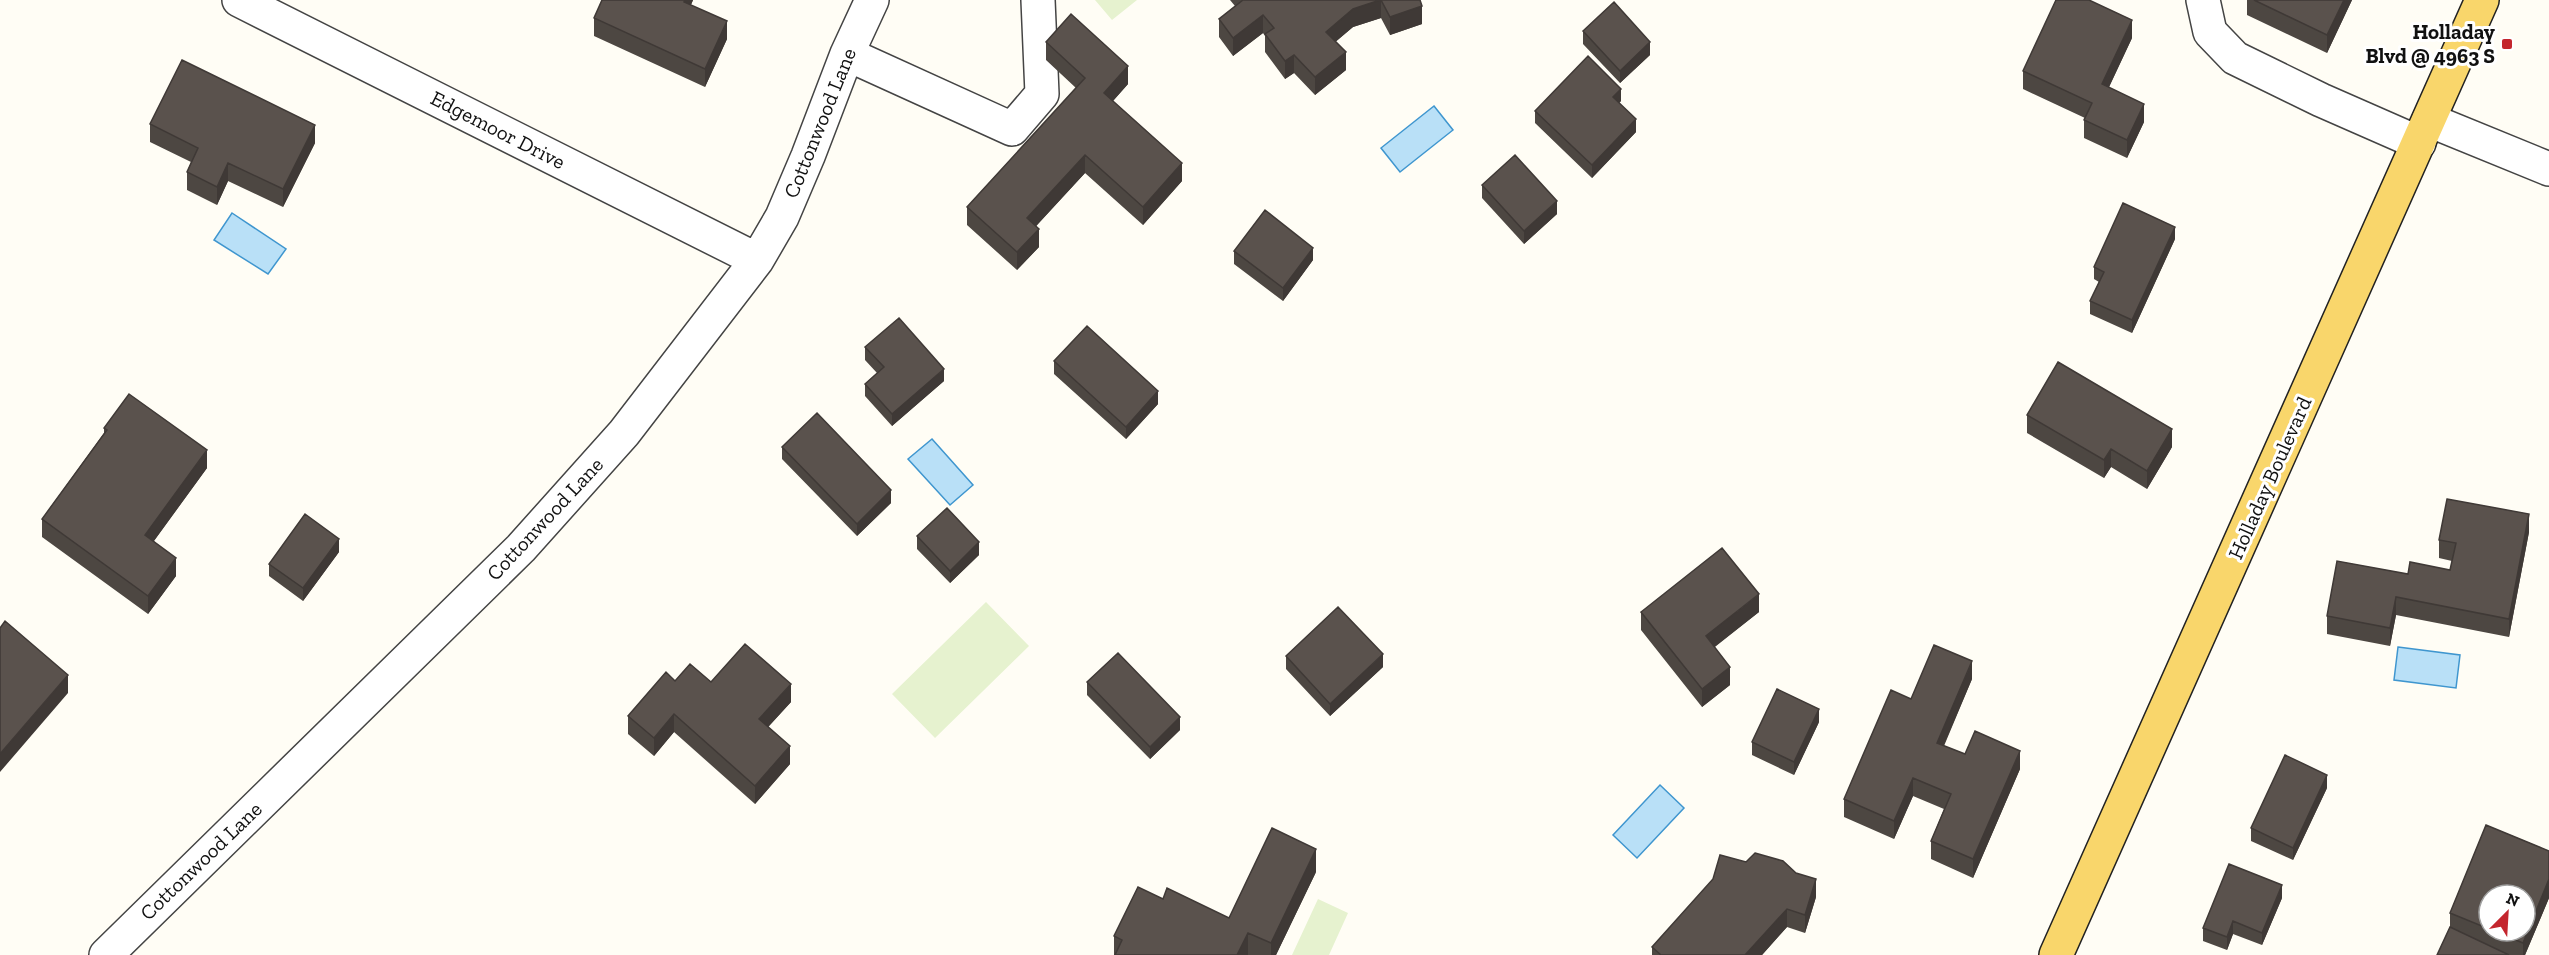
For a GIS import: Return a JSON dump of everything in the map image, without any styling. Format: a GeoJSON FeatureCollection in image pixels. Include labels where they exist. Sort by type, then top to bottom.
{"type":"FeatureCollection","features":[{"type":"Feature","properties":{"kind":"main road","name":"Holladay Boulevard"},"geometry":{"type":"LineString","coordinates":[[2056,955],[2482,0]]}},
{"type":"Feature","properties":{"kind":"street","name":"Edgemoor Drive"},"geometry":{"type":"LineString","coordinates":[[239,0],[757,260]]}},
{"type":"Feature","properties":{"kind":"street","name":"Cottonwood Lane"},"geometry":{"type":"LineString","coordinates":[[106,955],[521,548],[624,433],[757,260],[782,217],[847,54],[872,0]]}},
{"type":"Feature","properties":{"kind":"street"},"geometry":{"type":"LineString","coordinates":[[847,54],[1012,129],[1042,94],[1038,0]]}},
{"type":"Feature","properties":{"kind":"street"},"geometry":{"type":"LineString","coordinates":[[2204,0],[2210,32],[2235,58],[2320,100],[2549,169]]}},
{"type":"Feature","properties":{"kind":"green space"},"geometry":{"type":"Polygon","coordinates":[[[1095,0],[1137,0],[1112,20],[1095,0]]]}},
{"type":"Feature","properties":{"kind":"green space"},"geometry":{"type":"Polygon","coordinates":[[[986,602],[1029,646],[935,738],[892,694],[986,602]]]}},
{"type":"Feature","properties":{"kind":"green space"},"geometry":{"type":"Polygon","coordinates":[[[1318,899],[1348,913],[1329,955],[1292,955],[1318,899]]]}},
{"type":"Feature","properties":{"kind":"water"},"geometry":{"type":"Polygon","coordinates":[[[1434,106],[1453,130],[1400,172],[1381,148],[1434,106]]]}},
{"type":"Feature","properties":{"kind":"water"},"geometry":{"type":"Polygon","coordinates":[[[232,213],[286,249],[268,274],[214,240],[232,213]]]}},
{"type":"Feature","properties":{"kind":"water"},"geometry":{"type":"Polygon","coordinates":[[[932,439],[973,485],[950,505],[908,459],[932,439]]]}},
{"type":"Feature","properties":{"kind":"water"},"geometry":{"type":"Polygon","coordinates":[[[2398,647],[2460,655],[2456,688],[2394,680],[2398,647]]]}},
{"type":"Feature","properties":{"kind":"water"},"geometry":{"type":"Polygon","coordinates":[[[1660,785],[1684,808],[1637,858],[1613,835],[1660,785]]]}},
{"type":"Feature","properties":{"kind":"building"},"geometry":{"type":"Polygon","coordinates":[[[602,0],[685,0],[684,2],[727,21],[705,69],[594,18],[602,0]]]}},
{"type":"Feature","properties":{"kind":"building"},"geometry":{"type":"Polygon","coordinates":[[[1243,0],[1380,0],[1353,9],[1326,32],[1346,52],[1315,77],[1294,55],[1285,61],[1265,34],[1274,28],[1263,15],[1233,38],[1219,19],[1243,0]]]}},
{"type":"Feature","properties":{"kind":"building"},"geometry":{"type":"Polygon","coordinates":[[[1381,0],[1420,0],[1422,6],[1390,17],[1381,0]]]}},
{"type":"Feature","properties":{"kind":"building"},"geometry":{"type":"Polygon","coordinates":[[[2056,0],[2089,0],[2132,20],[2102,84],[2144,104],[2127,140],[2084,120],[2092,103],[2023,71],[2056,0]]]}},
{"type":"Feature","properties":{"kind":"building"},"geometry":{"type":"Polygon","coordinates":[[[2254,0],[2344,0],[2327,35],[2254,0]]]}},
{"type":"Feature","properties":{"kind":"building"},"geometry":{"type":"Polygon","coordinates":[[[1614,2],[1650,42],[1620,71],[1583,31],[1614,2]]]}},
{"type":"Feature","properties":{"kind":"building"},"geometry":{"type":"Polygon","coordinates":[[[1071,14],[1128,66],[1104,93],[1182,163],[1143,207],[1085,155],[1027,218],[1039,229],[1017,252],[967,207],[1085,78],[1046,42],[1071,14]]]}},
{"type":"Feature","properties":{"kind":"building"},"geometry":{"type":"Polygon","coordinates":[[[1588,56],[1621,89],[1613,97],[1636,119],[1592,165],[1535,111],[1588,56]]]}},
{"type":"Feature","properties":{"kind":"building"},"geometry":{"type":"Polygon","coordinates":[[[182,60],[315,125],[283,189],[228,163],[217,187],[187,172],[198,148],[150,124],[182,60]]]}},
{"type":"Feature","properties":{"kind":"building"},"geometry":{"type":"Polygon","coordinates":[[[1515,155],[1557,201],[1524,231],[1482,185],[1515,155]]]}},
{"type":"Feature","properties":{"kind":"building"},"geometry":{"type":"Polygon","coordinates":[[[2123,203],[2175,227],[2132,320],[2090,301],[2104,272],[2094,267],[2123,203]]]}},
{"type":"Feature","properties":{"kind":"building"},"geometry":{"type":"Polygon","coordinates":[[[1265,210],[1313,248],[1283,288],[1234,251],[1265,210]]]}},
{"type":"Feature","properties":{"kind":"building"},"geometry":{"type":"Polygon","coordinates":[[[899,318],[944,369],[892,414],[865,384],[884,367],[865,347],[899,318]]]}},
{"type":"Feature","properties":{"kind":"building"},"geometry":{"type":"Polygon","coordinates":[[[1087,326],[1158,391],[1126,427],[1054,361],[1087,326]]]}},
{"type":"Feature","properties":{"kind":"building"},"geometry":{"type":"Polygon","coordinates":[[[2058,362],[2172,429],[2147,471],[2111,449],[2104,460],[2027,415],[2058,362]]]}},
{"type":"Feature","properties":{"kind":"building"},"geometry":{"type":"Polygon","coordinates":[[[129,394],[207,450],[145,535],[176,558],[148,596],[42,519],[107,430],[104,428],[129,394]]]}},
{"type":"Feature","properties":{"kind":"building"},"geometry":{"type":"Polygon","coordinates":[[[817,413],[891,490],[857,524],[782,447],[817,413]]]}},
{"type":"Feature","properties":{"kind":"building"},"geometry":{"type":"Polygon","coordinates":[[[2447,499],[2529,514],[2509,619],[2396,597],[2390,628],[2327,616],[2337,561],[2408,574],[2410,562],[2450,570],[2456,543],[2439,540],[2447,499]]]}},
{"type":"Feature","properties":{"kind":"building"},"geometry":{"type":"Polygon","coordinates":[[[947,508],[979,542],[950,571],[917,536],[947,508]]]}},
{"type":"Feature","properties":{"kind":"building"},"geometry":{"type":"Polygon","coordinates":[[[305,514],[339,539],[303,588],[269,564],[305,514]]]}},
{"type":"Feature","properties":{"kind":"building"},"geometry":{"type":"Polygon","coordinates":[[[1722,548],[1759,594],[1706,636],[1730,667],[1702,689],[1641,612],[1722,548]]]}},
{"type":"Feature","properties":{"kind":"building"},"geometry":{"type":"Polygon","coordinates":[[[1338,607],[1383,654],[1330,704],[1286,656],[1338,607]]]}},
{"type":"Feature","properties":{"kind":"building"},"geometry":{"type":"Polygon","coordinates":[[[5,621],[68,675],[0,754],[0,628],[5,621]]]}},
{"type":"Feature","properties":{"kind":"building"},"geometry":{"type":"Polygon","coordinates":[[[745,644],[791,684],[759,719],[790,746],[755,786],[674,714],[654,738],[628,716],[666,672],[675,681],[690,664],[711,682],[745,644]]]}},
{"type":"Feature","properties":{"kind":"building"},"geometry":{"type":"Polygon","coordinates":[[[1934,645],[1972,661],[1937,743],[1965,754],[1975,731],[2020,751],[1973,859],[1931,841],[1951,794],[1913,778],[1894,821],[1844,799],[1891,690],[1911,699],[1934,645]]]}},
{"type":"Feature","properties":{"kind":"building"},"geometry":{"type":"Polygon","coordinates":[[[1118,653],[1180,717],[1150,747],[1087,682],[1118,653]]]}},
{"type":"Feature","properties":{"kind":"building"},"geometry":{"type":"Polygon","coordinates":[[[1777,689],[1819,709],[1794,762],[1752,742],[1777,689]]]}},
{"type":"Feature","properties":{"kind":"building"},"geometry":{"type":"Polygon","coordinates":[[[2285,755],[2327,775],[2293,848],[2251,828],[2285,755]]]}},
{"type":"Feature","properties":{"kind":"building"},"geometry":{"type":"Polygon","coordinates":[[[2486,825],[2549,851],[2549,879],[2537,909],[2537,883],[2477,883],[2477,924],[2450,913],[2486,825]]]}},
{"type":"Feature","properties":{"kind":"building"},"geometry":{"type":"Polygon","coordinates":[[[1272,828],[1316,849],[1271,943],[1248,933],[1237,955],[1115,955],[1122,940],[1114,936],[1138,887],[1163,899],[1167,888],[1229,918],[1272,828]]]}},
{"type":"Feature","properties":{"kind":"building"},"geometry":{"type":"Polygon","coordinates":[[[1755,853],[1783,861],[1796,873],[1816,879],[1805,915],[1787,909],[1745,955],[1661,955],[1652,947],[1713,879],[1720,855],[1746,862],[1755,853]]]}},
{"type":"Feature","properties":{"kind":"building"},"geometry":{"type":"Polygon","coordinates":[[[2229,864],[2282,885],[2262,933],[2233,921],[2227,937],[2203,928],[2229,864]]]}},
{"type":"Feature","properties":{"kind":"building"},"geometry":{"type":"Polygon","coordinates":[[[2450,927],[2477,940],[2477,943],[2484,943],[2509,955],[2437,955],[2450,927]]]}},
{"type":"Feature","properties":{"kind":"place","name":"Holladay Blvd @ 4963 S"},"geometry":{"type":"Point","coordinates":[2507,44]}}]}
